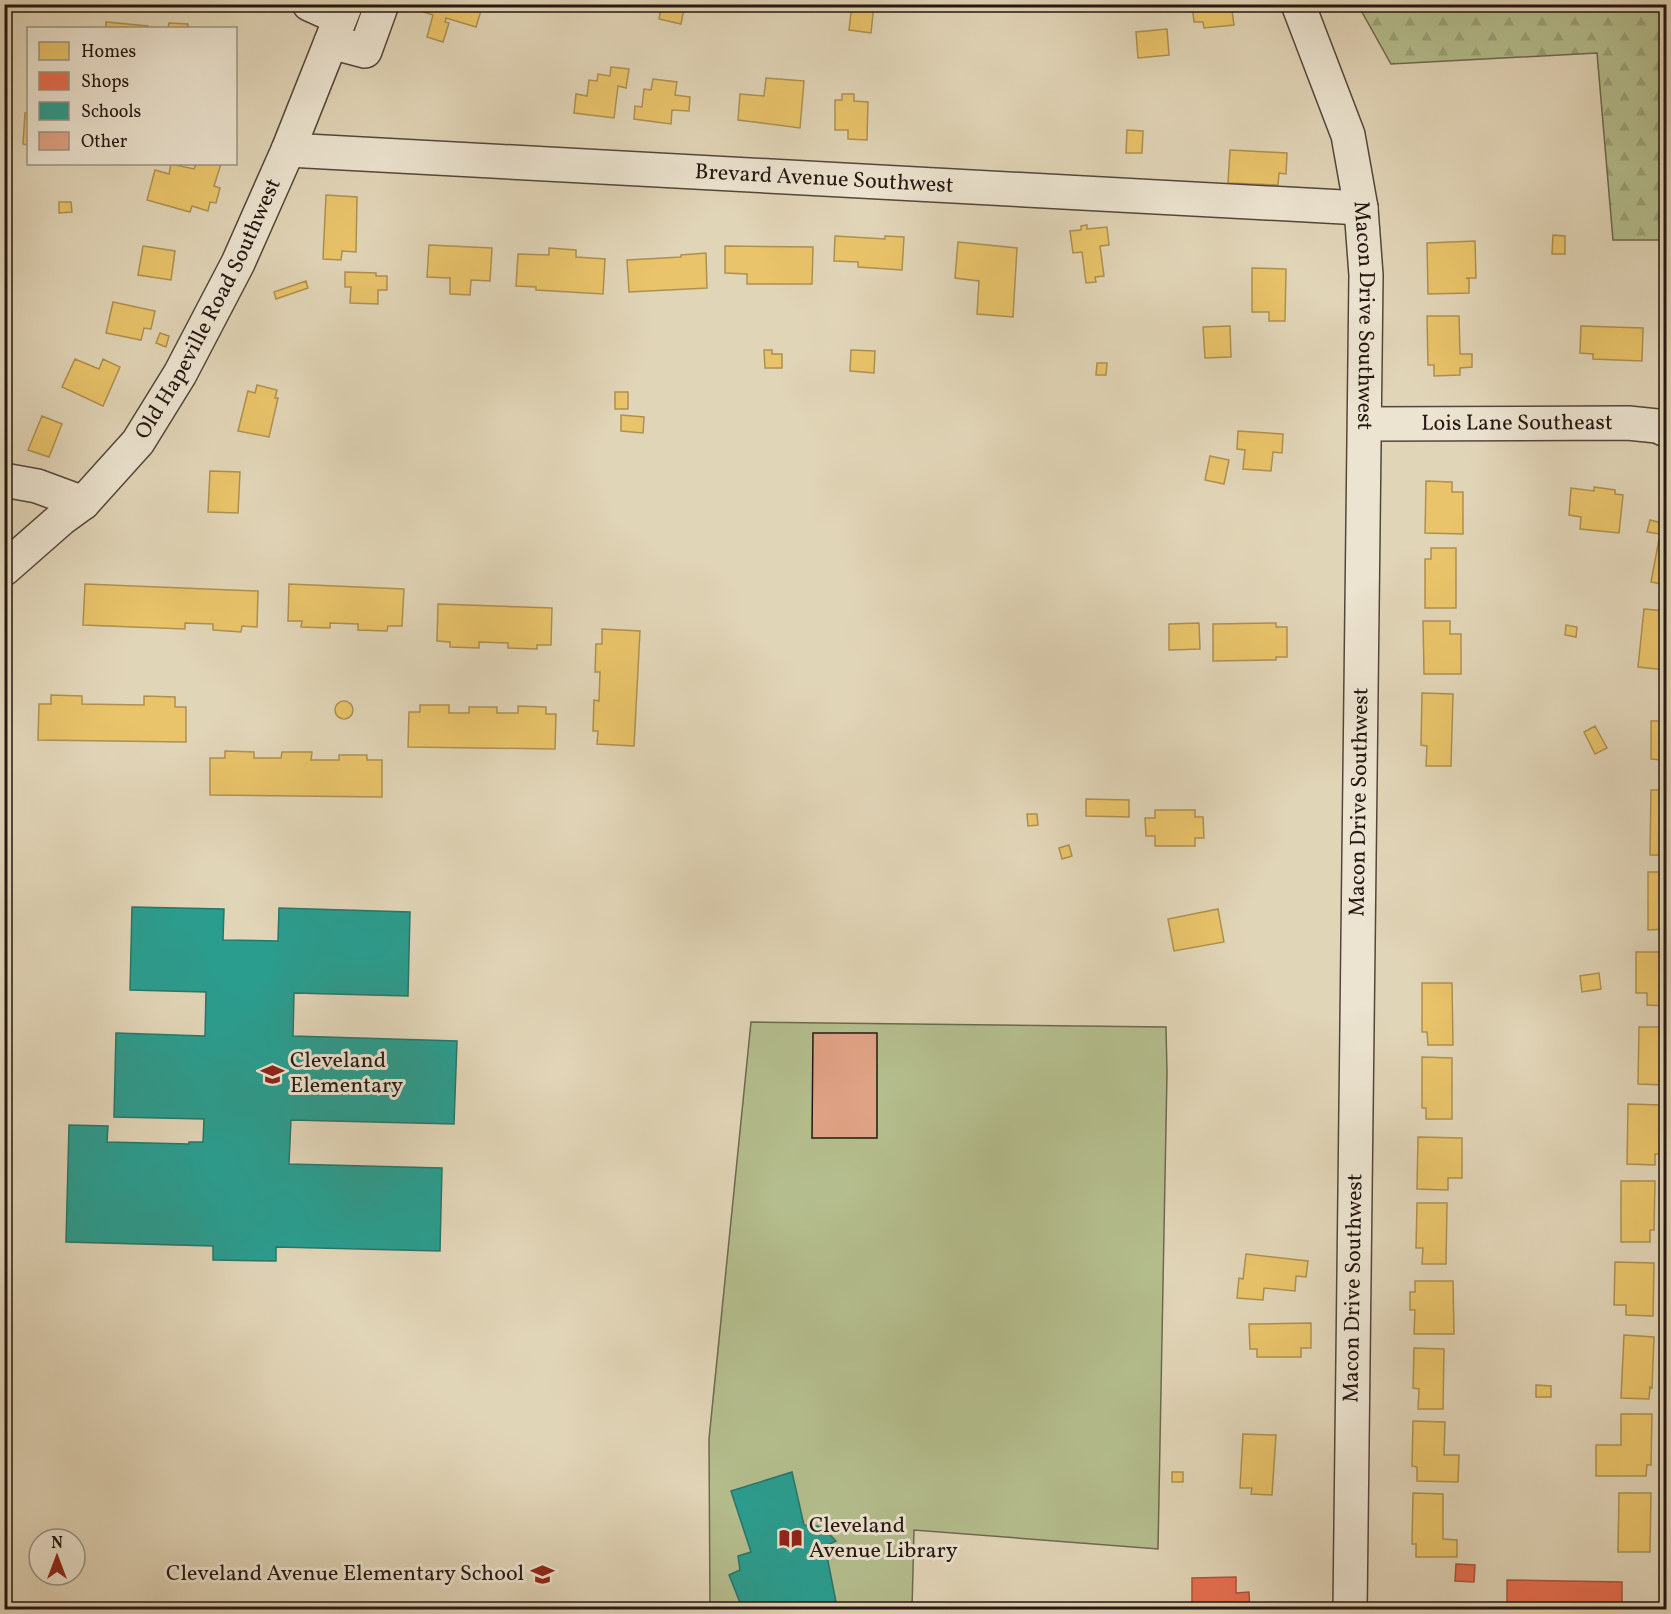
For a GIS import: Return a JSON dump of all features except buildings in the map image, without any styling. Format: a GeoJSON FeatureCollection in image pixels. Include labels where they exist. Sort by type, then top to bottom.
{"type":"FeatureCollection","features":[{"type":"Feature","properties":{"kind":"street"},"geometry":{"type":"LineString","coordinates":[[309,4],[339,22],[365,51],[382,4]]}},
{"type":"Feature","properties":{"kind":"street","name":"Macon Drive Southwest"},"geometry":{"type":"LineString","coordinates":[[1298,4],[1348,135],[1361,208],[1366,275],[1350,1610]]}},
{"type":"Feature","properties":{"kind":"street","name":"Old Hapeville Road Southwest"},"geometry":{"type":"LineString","coordinates":[[4,569],[83,502],[138,442],[180,374],[238,263],[288,150],[339,22]]}},
{"type":"Feature","properties":{"kind":"street","name":"Brevard Avenue Southwest"},"geometry":{"type":"LineString","coordinates":[[288,150],[1361,208]]}},
{"type":"Feature","properties":{"kind":"street","name":"Lois Lane Southeast"},"geometry":{"type":"LineString","coordinates":[[1365,424],[1628,423],[1657,426],[1666,430]]}},
{"type":"Feature","properties":{"kind":"street"},"geometry":{"type":"LineString","coordinates":[[4,480],[37,486],[83,502]]}},
{"type":"Feature","properties":{"kind":"green space"},"geometry":{"type":"Polygon","coordinates":[[[1358,5],[1666,5],[1666,240],[1613,240],[1597,53],[1391,64],[1358,5]]]}},
{"type":"Feature","properties":{"kind":"green space"},"geometry":{"type":"Polygon","coordinates":[[[751,1022],[1166,1027],[1158,1549],[914,1530],[912,1609],[710,1610],[709,1439],[751,1022]]]}},
{"type":"Feature","properties":{"kind":"place","name":"Cleveland Elementary"},"geometry":{"type":"Point","coordinates":[272,1074]}},
{"type":"Feature","properties":{"kind":"place","name":"Cleveland Avenue Library"},"geometry":{"type":"Point","coordinates":[791,1539]}},
{"type":"Feature","properties":{"kind":"place","name":"Cleveland Avenue Elementary School"},"geometry":{"type":"Point","coordinates":[542,1574]}}]}
